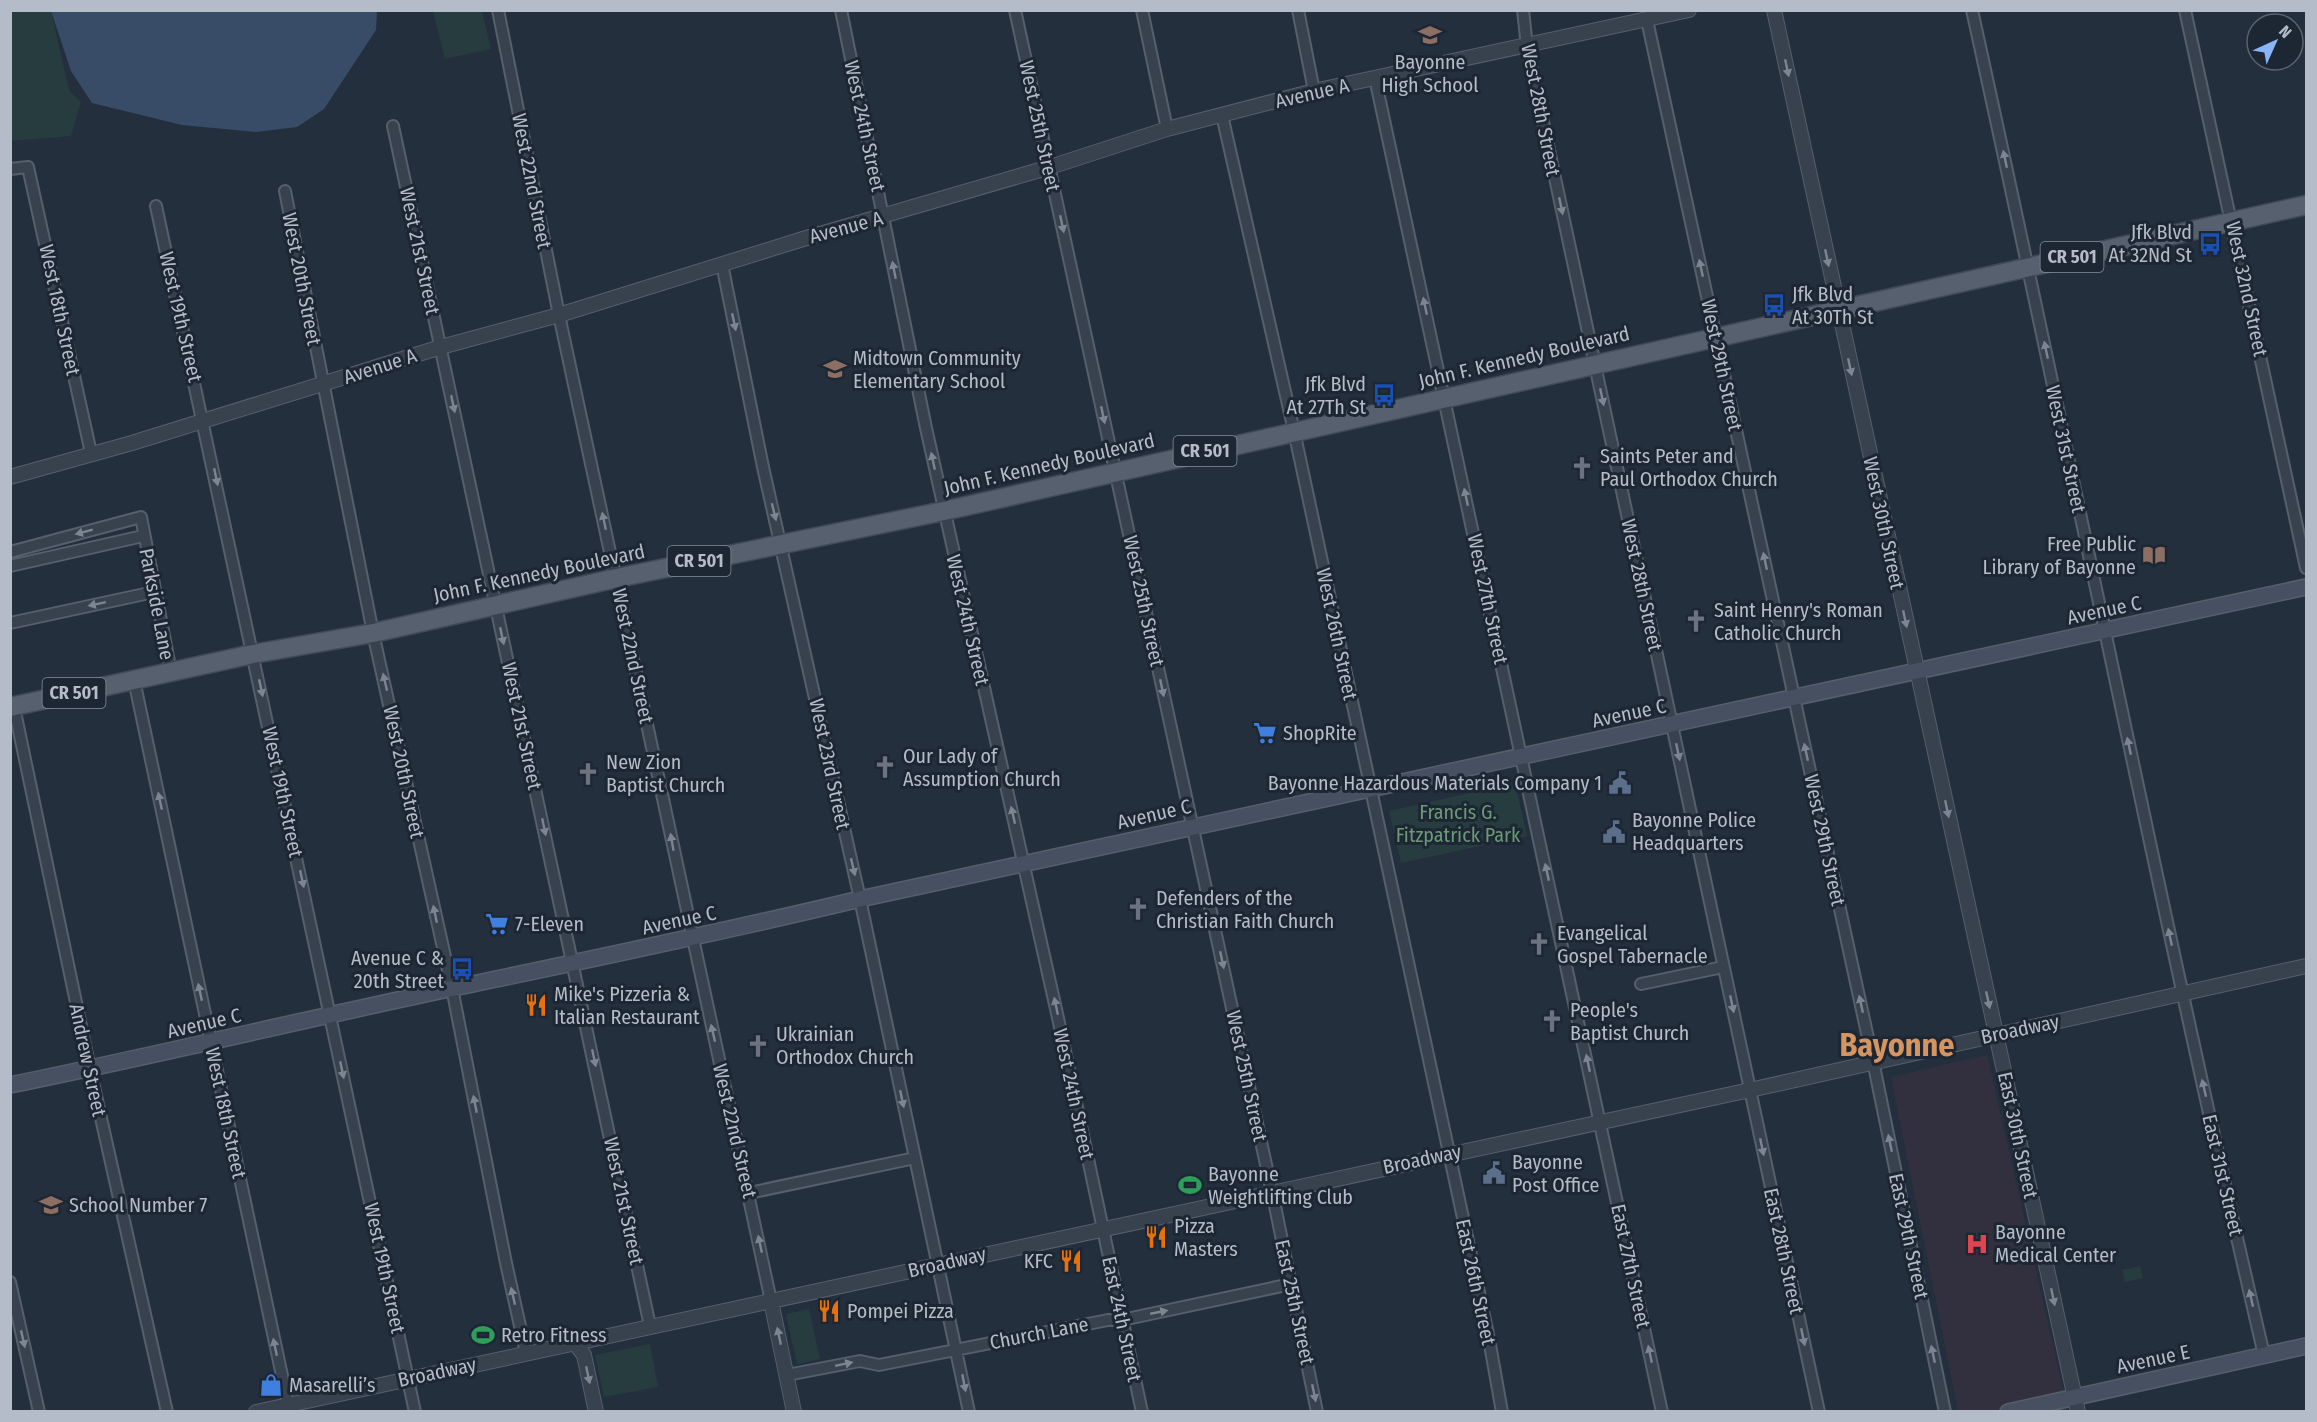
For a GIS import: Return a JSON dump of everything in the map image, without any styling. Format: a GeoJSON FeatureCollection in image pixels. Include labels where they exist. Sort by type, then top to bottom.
{"type":"FeatureCollection","features":[{"type":"Feature","properties":{"kind":"main road","name":"John F. Kennedy Boulevard"},"geometry":{"type":"LineString","coordinates":[[12,707],[253,654],[374,633],[616,578],[944,511],[2307,205]]}},
{"type":"Feature","properties":{"kind":"main road","name":"Avenue C"},"geometry":{"type":"LineString","coordinates":[[10,1085],[211,1043],[573,962],[693,939],[860,899],[2307,587]]}},
{"type":"Feature","properties":{"kind":"main road","name":"Avenue E"},"geometry":{"type":"LineString","coordinates":[[2008,1412],[2076,1404],[2307,1346]]}},
{"type":"Feature","properties":{"kind":"street","name":"West 22nd Street"},"geometry":{"type":"LineString","coordinates":[[498,10],[559,315],[771,1301]]}},
{"type":"Feature","properties":{"kind":"street","name":"West 24th Street"},"geometry":{"type":"LineString","coordinates":[[841,10],[944,511],[1024,864],[1102,1227]]}},
{"type":"Feature","properties":{"kind":"street","name":"West 25th Street"},"geometry":{"type":"LineString","coordinates":[[1015,10],[1272,1192]]}},
{"type":"Feature","properties":{"kind":"street"},"geometry":{"type":"LineString","coordinates":[[1142,10],[1167,129]]}},
{"type":"Feature","properties":{"kind":"street"},"geometry":{"type":"LineString","coordinates":[[1298,10],[1314,91]]}},
{"type":"Feature","properties":{"kind":"street","name":"West 28th Street"},"geometry":{"type":"LineString","coordinates":[[1523,10],[1527,46],[1750,1089]]}},
{"type":"Feature","properties":{"kind":"street","name":"Avenue A"},"geometry":{"type":"LineString","coordinates":[[10,477],[322,385],[441,347],[559,315],[1050,167],[1167,129],[1314,91],[1689,10]]}},
{"type":"Feature","properties":{"kind":"street","name":"West 30th Street"},"geometry":{"type":"LineString","coordinates":[[1774,10],[1996,1035]]}},
{"type":"Feature","properties":{"kind":"street","name":"West 31st Street"},"geometry":{"type":"LineString","coordinates":[[1972,10],[2183,994]]}},
{"type":"Feature","properties":{"kind":"street","name":"West 32nd Street"},"geometry":{"type":"LineString","coordinates":[[2186,10],[2307,568]]}},
{"type":"Feature","properties":{"kind":"street","name":"West 29th Street"},"geometry":{"type":"LineString","coordinates":[[1647,20],[1873,1061]]}},
{"type":"Feature","properties":{"kind":"street","name":"West 27th Street"},"geometry":{"type":"LineString","coordinates":[[1375,78],[1600,1120]]}},
{"type":"Feature","properties":{"kind":"street","name":"West 26th Street"},"geometry":{"type":"LineString","coordinates":[[1222,115],[1294,431],[1449,1154]]}},
{"type":"Feature","properties":{"kind":"street","name":"West 21st Street"},"geometry":{"type":"LineString","coordinates":[[393,126],[650,1326]]}},
{"type":"Feature","properties":{"kind":"street","name":"West 18th Street"},"geometry":{"type":"LineString","coordinates":[[10,169],[28,167],[91,453]]}},
{"type":"Feature","properties":{"kind":"street","name":"West 20th Street"},"geometry":{"type":"LineString","coordinates":[[285,191],[322,385],[452,988],[526,1353]]}},
{"type":"Feature","properties":{"kind":"street","name":"West 19th Street"},"geometry":{"type":"LineString","coordinates":[[156,206],[204,420],[415,1412]]}},
{"type":"Feature","properties":{"kind":"street","name":"West 23rd Street"},"geometry":{"type":"LineString","coordinates":[[722,264],[763,467],[860,899],[969,1412]]}},
{"type":"Feature","properties":{"kind":"street","name":"Parkside Lane"},"geometry":{"type":"LineString","coordinates":[[10,552],[141,517],[171,672]]}},
{"type":"Feature","properties":{"kind":"street","name":"Parkside Lane"},"geometry":{"type":"LineString","coordinates":[[10,566],[143,536]]}},
{"type":"Feature","properties":{"kind":"street"},"geometry":{"type":"LineString","coordinates":[[10,623],[154,592]]}},
{"type":"Feature","properties":{"kind":"street","name":"West 18th Street"},"geometry":{"type":"LineString","coordinates":[[134,680],[288,1404]]}},
{"type":"Feature","properties":{"kind":"street","name":"Andrew Street"},"geometry":{"type":"LineString","coordinates":[[12,707],[167,1412]]}},
{"type":"Feature","properties":{"kind":"street","name":"Broadway"},"geometry":{"type":"LineString","coordinates":[[255,1412],[1102,1227],[1750,1089],[2307,966]]}},
{"type":"Feature","properties":{"kind":"street"},"geometry":{"type":"LineString","coordinates":[[1641,984],[1724,967]]}},
{"type":"Feature","properties":{"kind":"street","name":"East 31st Street"},"geometry":{"type":"LineString","coordinates":[[2183,994],[2264,1355]]}},
{"type":"Feature","properties":{"kind":"street","name":"East 30th Street"},"geometry":{"type":"LineString","coordinates":[[1996,1035],[2076,1404]]}},
{"type":"Feature","properties":{"kind":"street","name":"East 29th Street"},"geometry":{"type":"LineString","coordinates":[[1873,1061],[1945,1412]]}},
{"type":"Feature","properties":{"kind":"street","name":"East 28th Street"},"geometry":{"type":"LineString","coordinates":[[1750,1089],[1819,1412]]}},
{"type":"Feature","properties":{"kind":"street","name":"East 27th Street"},"geometry":{"type":"LineString","coordinates":[[1600,1120],[1662,1412]]}},
{"type":"Feature","properties":{"kind":"street","name":"East 26th Street"},"geometry":{"type":"LineString","coordinates":[[1449,1154],[1502,1412]]}},
{"type":"Feature","properties":{"kind":"street"},"geometry":{"type":"LineString","coordinates":[[749,1193],[915,1158]]}},
{"type":"Feature","properties":{"kind":"street","name":"East 25th Street"},"geometry":{"type":"LineString","coordinates":[[1272,1192],[1317,1412]]}},
{"type":"Feature","properties":{"kind":"street","name":"East 24th Street"},"geometry":{"type":"LineString","coordinates":[[1102,1227],[1142,1412]]}},
{"type":"Feature","properties":{"kind":"street"},"geometry":{"type":"LineString","coordinates":[[10,1282],[39,1412]]}},
{"type":"Feature","properties":{"kind":"street","name":"Church Lane"},"geometry":{"type":"LineString","coordinates":[[787,1376],[860,1361],[879,1365],[1108,1320],[1122,1320],[1291,1284]]}},
{"type":"Feature","properties":{"kind":"street"},"geometry":{"type":"LineString","coordinates":[[771,1301],[794,1412]]}},
{"type":"Feature","properties":{"kind":"street"},"geometry":{"type":"LineString","coordinates":[[574,1342],[584,1355],[596,1412]]}},
{"type":"Feature","properties":{"kind":"shaded area","name":"Bayonne Medical Center"},"geometry":{"type":"Polygon","coordinates":[[[1987,1055],[2068,1411],[1958,1411],[1891,1077],[1987,1055]]]}},
{"type":"Feature","properties":{"kind":"green space"},"geometry":{"type":"Polygon","coordinates":[[[11,11],[51,11],[69,90],[81,102],[71,136],[11,141],[11,11]]]}},
{"type":"Feature","properties":{"kind":"green space"},"geometry":{"type":"Polygon","coordinates":[[[433,11],[482,11],[491,49],[445,59],[433,11]]]}},
{"type":"Feature","properties":{"kind":"green space","name":"Francis G. Fitzpatrick Park"},"geometry":{"type":"Polygon","coordinates":[[[1515,783],[1527,836],[1401,863],[1389,811],[1515,783]]]}},
{"type":"Feature","properties":{"kind":"green space"},"geometry":{"type":"Polygon","coordinates":[[[801,1047],[806,1065],[794,1068],[789,1050],[801,1047]]]}},
{"type":"Feature","properties":{"kind":"green space"},"geometry":{"type":"Polygon","coordinates":[[[2140,1266],[2143,1278],[2125,1282],[2122,1270],[2140,1266]]]}},
{"type":"Feature","properties":{"kind":"green space"},"geometry":{"type":"Polygon","coordinates":[[[809,1309],[820,1359],[797,1364],[786,1314],[809,1309]]]}},
{"type":"Feature","properties":{"kind":"green space"},"geometry":{"type":"Polygon","coordinates":[[[650,1344],[658,1387],[604,1397],[595,1355],[650,1344]]]}},
{"type":"Feature","properties":{"kind":"water"},"geometry":{"type":"Polygon","coordinates":[[[51,10],[377,11],[376,30],[324,109],[297,127],[256,132],[182,125],[92,103],[71,71],[51,10]]]}},
{"type":"Feature","properties":{"kind":"place","name":"Bayonne High School"},"geometry":{"type":"Point","coordinates":[1430,35]}},
{"type":"Feature","properties":{"kind":"place","name":"Jfk Blvd At 32Nd St"},"geometry":{"type":"Point","coordinates":[2210,244]}},
{"type":"Feature","properties":{"kind":"place","name":"Jfk Blvd At 30Th St"},"geometry":{"type":"Point","coordinates":[1774,305]}},
{"type":"Feature","properties":{"kind":"place","name":"Midtown Community Elementary School"},"geometry":{"type":"Point","coordinates":[835,369]}},
{"type":"Feature","properties":{"kind":"place","name":"Jfk Blvd At 27Th St"},"geometry":{"type":"Point","coordinates":[1384,395]}},
{"type":"Feature","properties":{"kind":"place","name":"Saints Peter and Paul Orthodox Church"},"geometry":{"type":"Point","coordinates":[1582,468]}},
{"type":"Feature","properties":{"kind":"place","name":"Free Public Library of Bayonne"},"geometry":{"type":"Point","coordinates":[2154,555]}},
{"type":"Feature","properties":{"kind":"place","name":"Saint Henry's Roman Catholic Church"},"geometry":{"type":"Point","coordinates":[1696,621]}},
{"type":"Feature","properties":{"kind":"place","name":"ShopRite"},"geometry":{"type":"Point","coordinates":[1265,733]}},
{"type":"Feature","properties":{"kind":"place","name":"Our Lady of Assumption Church"},"geometry":{"type":"Point","coordinates":[885,767]}},
{"type":"Feature","properties":{"kind":"place","name":"New Zion Baptist Church"},"geometry":{"type":"Point","coordinates":[588,774]}},
{"type":"Feature","properties":{"kind":"place","name":"Bayonne Hazardous Materials Company 1"},"geometry":{"type":"Point","coordinates":[1620,783]}},
{"type":"Feature","properties":{"kind":"place","name":"Bayonne Police Headquarters"},"geometry":{"type":"Point","coordinates":[1614,832]}},
{"type":"Feature","properties":{"kind":"place","name":"Defenders of the Christian Faith Church"},"geometry":{"type":"Point","coordinates":[1138,909]}},
{"type":"Feature","properties":{"kind":"place","name":"7-Eleven"},"geometry":{"type":"Point","coordinates":[497,924]}},
{"type":"Feature","properties":{"kind":"place","name":"Evangelical Gospel Tabernacle"},"geometry":{"type":"Point","coordinates":[1539,944]}},
{"type":"Feature","properties":{"kind":"place","name":"Avenue C & 20th Street"},"geometry":{"type":"Point","coordinates":[462,969]}},
{"type":"Feature","properties":{"kind":"place","name":"Mike's Pizzeria & Italian Restaurant"},"geometry":{"type":"Point","coordinates":[536,1005]}},
{"type":"Feature","properties":{"kind":"place","name":"People's Baptist Church"},"geometry":{"type":"Point","coordinates":[1552,1021]}},
{"type":"Feature","properties":{"kind":"place","name":"Ukrainian Orthodox Church"},"geometry":{"type":"Point","coordinates":[758,1046]}},
{"type":"Feature","properties":{"kind":"place","name":"Bayonne Post Office"},"geometry":{"type":"Point","coordinates":[1494,1173]}},
{"type":"Feature","properties":{"kind":"place","name":"Bayonne Weightlifting Club"},"geometry":{"type":"Point","coordinates":[1190,1185]}},
{"type":"Feature","properties":{"kind":"place","name":"School Number 7"},"geometry":{"type":"Point","coordinates":[51,1205]}},
{"type":"Feature","properties":{"kind":"place","name":"Pizza Masters"},"geometry":{"type":"Point","coordinates":[1156,1237]}},
{"type":"Feature","properties":{"kind":"place","name":"Bayonne Medical Center"},"geometry":{"type":"Point","coordinates":[1977,1244]}},
{"type":"Feature","properties":{"kind":"place","name":"KFC"},"geometry":{"type":"Point","coordinates":[1071,1261]}},
{"type":"Feature","properties":{"kind":"place","name":"Pompei Pizza"},"geometry":{"type":"Point","coordinates":[829,1311]}},
{"type":"Feature","properties":{"kind":"place","name":"Retro Fitness"},"geometry":{"type":"Point","coordinates":[483,1335]}},
{"type":"Feature","properties":{"kind":"place","name":"Masarelli’s"},"geometry":{"type":"Point","coordinates":[271,1385]}},
{"type":"Feature","properties":{"kind":"district","name":"Bayonne"},"geometry":{"type":"Point","coordinates":[1897,1045]}}]}
